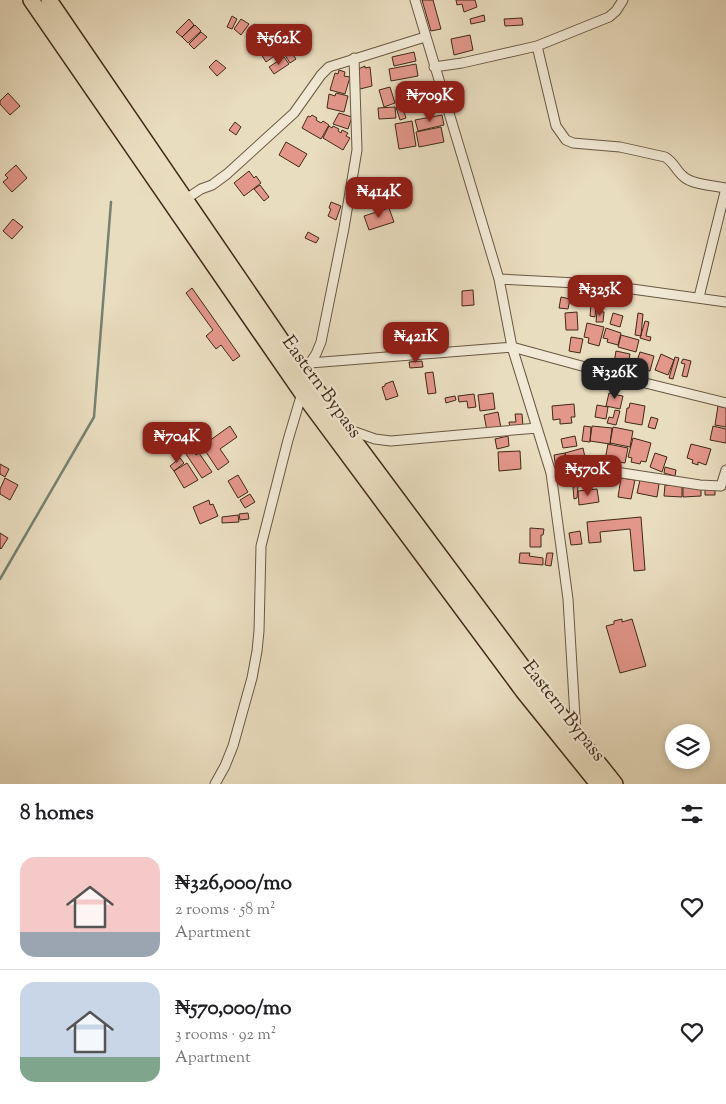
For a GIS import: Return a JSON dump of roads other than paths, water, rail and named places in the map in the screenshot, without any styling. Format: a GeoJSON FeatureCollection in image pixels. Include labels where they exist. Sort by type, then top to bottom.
{"type":"FeatureCollection","features":[{"type":"Feature","properties":{"kind":"highway","name":"Eastern Bypass"},"geometry":{"type":"LineString","coordinates":[[31,0],[302,393],[523,691],[598,784]]}},
{"type":"Feature","properties":{"kind":"highway","name":"Eastern Bypass"},"geometry":{"type":"LineString","coordinates":[[49,0],[186,199],[306,367],[346,429],[533,681],[615,784]]}},
{"type":"Feature","properties":{"kind":"street"},"geometry":{"type":"LineString","coordinates":[[415,0],[499,279],[512,347],[551,473],[568,599],[576,736]]}},
{"type":"Feature","properties":{"kind":"street"},"geometry":{"type":"LineString","coordinates":[[434,67],[462,63],[537,46],[609,16],[616,11],[623,0]]}},
{"type":"Feature","properties":{"kind":"street"},"geometry":{"type":"LineString","coordinates":[[186,199],[227,174],[294,113],[321,75],[329,67],[425,37]]}},
{"type":"Feature","properties":{"kind":"street"},"geometry":{"type":"LineString","coordinates":[[537,46],[556,126],[566,140],[573,143],[620,147],[665,157],[672,161],[683,177],[726,188],[699,297]]}},
{"type":"Feature","properties":{"kind":"street"},"geometry":{"type":"LineString","coordinates":[[306,367],[316,354],[321,342],[344,228],[357,150],[354,58]]}},
{"type":"Feature","properties":{"kind":"street"},"geometry":{"type":"LineString","coordinates":[[499,279],[596,284],[726,302]]}},
{"type":"Feature","properties":{"kind":"street"},"geometry":{"type":"LineString","coordinates":[[306,367],[512,347],[632,380],[726,403]]}},
{"type":"Feature","properties":{"kind":"street"},"geometry":{"type":"LineString","coordinates":[[216,784],[233,746],[258,651],[261,546],[302,393]]}},
{"type":"Feature","properties":{"kind":"street"},"geometry":{"type":"LineString","coordinates":[[346,429],[375,439],[390,441],[537,428]]}},
{"type":"Feature","properties":{"kind":"street"},"geometry":{"type":"LineString","coordinates":[[551,473],[596,469],[700,485],[721,486],[726,470]]}},
{"type":"Feature","properties":{"kind":"waterway"},"geometry":{"type":"LineString","coordinates":[[0,579],[94,417],[111,202]]}}]}
